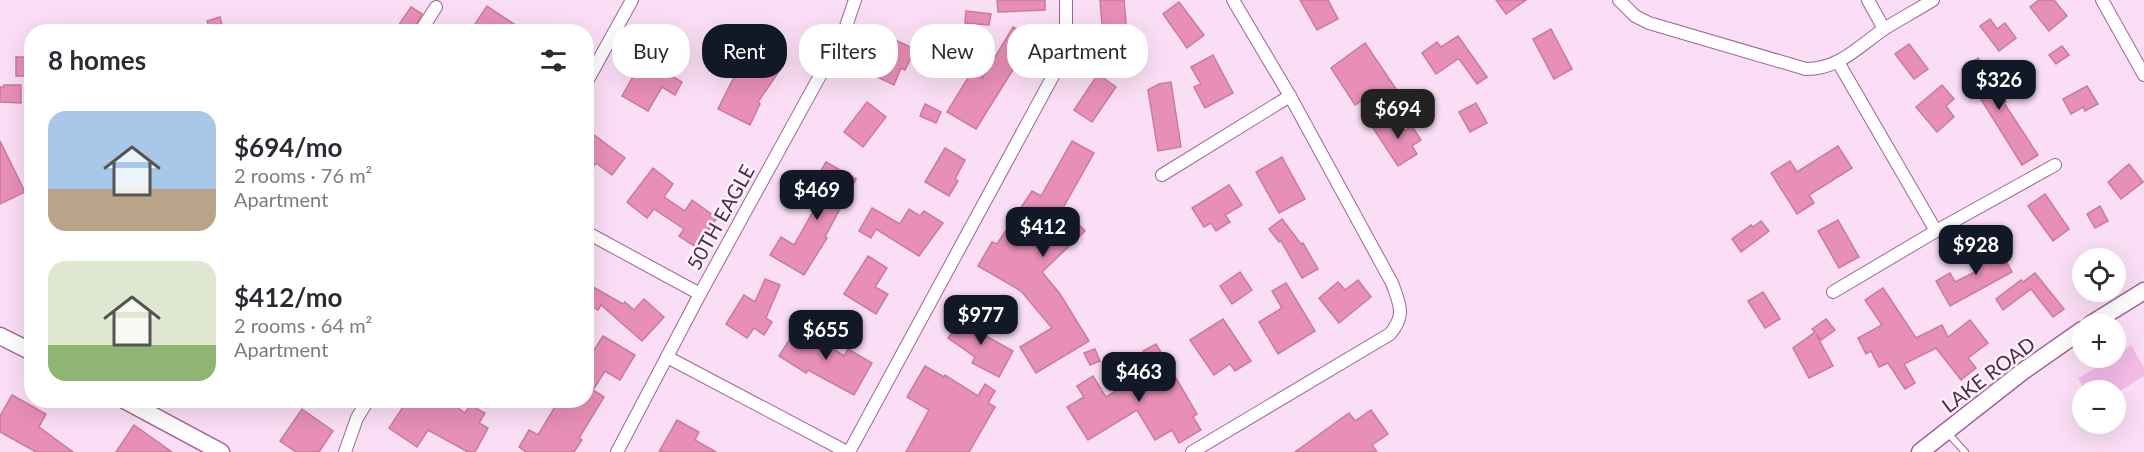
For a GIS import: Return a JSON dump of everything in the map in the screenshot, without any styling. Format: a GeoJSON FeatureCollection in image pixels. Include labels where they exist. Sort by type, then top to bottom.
{"type":"FeatureCollection","features":[{"type":"Feature","properties":{"kind":"main road"},"geometry":{"type":"LineString","coordinates":[[2107,314],[2144,291]]}},
{"type":"Feature","properties":{"kind":"main road"},"geometry":{"type":"LineString","coordinates":[[0,336],[24,348]]}},
{"type":"Feature","properties":{"kind":"main road","name":"LAKE ROAD"},"geometry":{"type":"LineString","coordinates":[[1920,452],[1940,439],[2022,372],[2072,337]]}},
{"type":"Feature","properties":{"kind":"main road"},"geometry":{"type":"LineString","coordinates":[[139,408],[221,452]]}},
{"type":"Feature","properties":{"kind":"street"},"geometry":{"type":"LineString","coordinates":[[594,68],[632,0]]}},
{"type":"Feature","properties":{"kind":"street","name":"50TH EAGLE"},"geometry":{"type":"LineString","coordinates":[[617,452],[699,294],[844,32],[855,0]]}},
{"type":"Feature","properties":{"kind":"street"},"geometry":{"type":"LineString","coordinates":[[667,357],[848,452],[1066,52],[1066,0]]}},
{"type":"Feature","properties":{"kind":"street"},"geometry":{"type":"LineString","coordinates":[[1192,452],[1390,334],[1399,323],[1401,309],[1392,283],[1290,96],[1233,0]]}},
{"type":"Feature","properties":{"kind":"street"},"geometry":{"type":"LineString","coordinates":[[1619,0],[1635,16],[1649,23],[1806,69],[1820,69],[1838,62],[1884,29],[1933,0]]}},
{"type":"Feature","properties":{"kind":"street"},"geometry":{"type":"LineString","coordinates":[[1868,0],[1884,29]]}},
{"type":"Feature","properties":{"kind":"street"},"geometry":{"type":"LineString","coordinates":[[2102,0],[2144,75]]}},
{"type":"Feature","properties":{"kind":"street"},"geometry":{"type":"LineString","coordinates":[[425,24],[436,6]]}},
{"type":"Feature","properties":{"kind":"street"},"geometry":{"type":"LineString","coordinates":[[1838,62],[1936,231]]}},
{"type":"Feature","properties":{"kind":"street"},"geometry":{"type":"LineString","coordinates":[[1162,175],[1290,96]]}},
{"type":"Feature","properties":{"kind":"street"},"geometry":{"type":"LineString","coordinates":[[1833,292],[1936,231],[2055,165]]}},
{"type":"Feature","properties":{"kind":"street"},"geometry":{"type":"LineString","coordinates":[[594,236],[699,294]]}},
{"type":"Feature","properties":{"kind":"street"},"geometry":{"type":"LineString","coordinates":[[345,452],[357,418],[363,408]]}},
{"type":"Feature","properties":{"kind":"lane"},"geometry":{"type":"LineString","coordinates":[[1940,439],[1965,452]]}},
{"type":"Feature","properties":{"kind":"shaded area"},"geometry":{"type":"Polygon","coordinates":[[[2131,345],[2144,368],[2144,376],[2126,387],[2126,380],[2079,380],[2078,378],[2096,368],[2126,368],[2126,349],[2131,345]]]}},
{"type":"Feature","properties":{"kind":"building"},"geometry":{"type":"Polygon","coordinates":[[[997,0],[1045,0],[1045,10],[998,12],[997,0]]]}},
{"type":"Feature","properties":{"kind":"building"},"geometry":{"type":"Polygon","coordinates":[[[1100,0],[1124,0],[1126,24],[1102,24],[1100,0]]]}},
{"type":"Feature","properties":{"kind":"building"},"geometry":{"type":"Polygon","coordinates":[[[1300,0],[1328,0],[1338,19],[1317,30],[1300,0]]]}},
{"type":"Feature","properties":{"kind":"building"},"geometry":{"type":"Polygon","coordinates":[[[1496,0],[1526,0],[1506,14],[1496,0]]]}},
{"type":"Feature","properties":{"kind":"building"},"geometry":{"type":"Polygon","coordinates":[[[2039,0],[2054,0],[2067,16],[2049,31],[2030,7],[2039,0]]]}},
{"type":"Feature","properties":{"kind":"building"},"geometry":{"type":"Polygon","coordinates":[[[1179,2],[1204,35],[1187,48],[1163,14],[1179,2]]]}},
{"type":"Feature","properties":{"kind":"building"},"geometry":{"type":"Polygon","coordinates":[[[487,6],[514,24],[475,24],[487,6]]]}},
{"type":"Feature","properties":{"kind":"building"},"geometry":{"type":"Polygon","coordinates":[[[411,7],[422,14],[416,24],[399,24],[411,7]]]}},
{"type":"Feature","properties":{"kind":"building"},"geometry":{"type":"Polygon","coordinates":[[[966,11],[991,14],[989,24],[965,23],[966,11]]]}},
{"type":"Feature","properties":{"kind":"building"},"geometry":{"type":"Polygon","coordinates":[[[220,17],[222,24],[208,24],[207,21],[220,17]]]}},
{"type":"Feature","properties":{"kind":"building"},"geometry":{"type":"Polygon","coordinates":[[[1990,19],[1997,29],[2005,23],[2016,38],[1999,51],[1980,26],[1990,19]]]}},
{"type":"Feature","properties":{"kind":"building"},"geometry":{"type":"Polygon","coordinates":[[[1551,29],[1572,69],[1554,79],[1533,39],[1551,29]]]}},
{"type":"Feature","properties":{"kind":"building"},"geometry":{"type":"Polygon","coordinates":[[[1458,36],[1487,77],[1477,84],[1460,60],[1458,59],[1436,74],[1422,53],[1437,42],[1441,47],[1458,36]]]}},
{"type":"Feature","properties":{"kind":"building"},"geometry":{"type":"Polygon","coordinates":[[[1007,37],[1008,78],[976,129],[947,112],[968,78],[995,78],[995,57],[1007,37]]]}},
{"type":"Feature","properties":{"kind":"building"},"geometry":{"type":"Polygon","coordinates":[[[898,41],[910,47],[910,60],[905,70],[901,68],[898,75],[898,41]]]}},
{"type":"Feature","properties":{"kind":"building"},"geometry":{"type":"Polygon","coordinates":[[[1365,43],[1396,89],[1378,100],[1373,93],[1355,105],[1331,68],[1365,43]]]}},
{"type":"Feature","properties":{"kind":"building"},"geometry":{"type":"Polygon","coordinates":[[[1909,44],[1928,69],[1914,79],[1895,54],[1909,44]]]}},
{"type":"Feature","properties":{"kind":"building"},"geometry":{"type":"Polygon","coordinates":[[[2062,46],[2069,55],[2056,64],[2049,55],[2062,46]]]}},
{"type":"Feature","properties":{"kind":"building"},"geometry":{"type":"Polygon","coordinates":[[[1213,55],[1233,93],[1205,108],[1194,87],[1201,84],[1191,67],[1213,55]]]}},
{"type":"Feature","properties":{"kind":"building"},"geometry":{"type":"Polygon","coordinates":[[[16,57],[24,57],[24,76],[16,76],[16,57]]]}},
{"type":"Feature","properties":{"kind":"building"},"geometry":{"type":"Polygon","coordinates":[[[1978,58],[2038,155],[2022,165],[1962,69],[1978,58]]]}},
{"type":"Feature","properties":{"kind":"building"},"geometry":{"type":"Polygon","coordinates":[[[632,78],[675,78],[682,82],[675,95],[662,87],[648,111],[622,96],[632,78]]]}},
{"type":"Feature","properties":{"kind":"building"},"geometry":{"type":"Polygon","coordinates":[[[734,78],[774,78],[758,102],[760,104],[750,125],[718,109],[734,78]]]}},
{"type":"Feature","properties":{"kind":"building"},"geometry":{"type":"Polygon","coordinates":[[[879,78],[897,78],[894,85],[879,78]]]}},
{"type":"Feature","properties":{"kind":"building"},"geometry":{"type":"Polygon","coordinates":[[[1095,78],[1104,78],[1116,87],[1092,122],[1074,110],[1095,78]]]}},
{"type":"Feature","properties":{"kind":"building"},"geometry":{"type":"Polygon","coordinates":[[[1171,82],[1181,147],[1158,151],[1148,90],[1159,84],[1171,82]]]}},
{"type":"Feature","properties":{"kind":"building"},"geometry":{"type":"Polygon","coordinates":[[[21,85],[21,103],[0,102],[0,87],[21,85]]]}},
{"type":"Feature","properties":{"kind":"building"},"geometry":{"type":"Polygon","coordinates":[[[1942,85],[1954,99],[1946,106],[1954,117],[1937,132],[1916,107],[1942,85]]]}},
{"type":"Feature","properties":{"kind":"building"},"geometry":{"type":"Polygon","coordinates":[[[2087,86],[2098,104],[2085,111],[2083,107],[2071,114],[2063,99],[2087,86]]]}},
{"type":"Feature","properties":{"kind":"building"},"geometry":{"type":"Polygon","coordinates":[[[867,102],[886,117],[863,147],[844,132],[867,102]]]}},
{"type":"Feature","properties":{"kind":"building"},"geometry":{"type":"Polygon","coordinates":[[[1476,103],[1487,123],[1470,132],[1459,112],[1476,103]]]}},
{"type":"Feature","properties":{"kind":"building"},"geometry":{"type":"Polygon","coordinates":[[[925,104],[941,112],[936,123],[920,116],[925,104]]]}},
{"type":"Feature","properties":{"kind":"building"},"geometry":{"type":"Polygon","coordinates":[[[1394,115],[1404,131],[1412,126],[1421,140],[1412,146],[1417,154],[1398,166],[1373,128],[1394,115]]]}},
{"type":"Feature","properties":{"kind":"building"},"geometry":{"type":"Polygon","coordinates":[[[594,135],[625,158],[612,175],[596,163],[594,166],[594,135]]]}},
{"type":"Feature","properties":{"kind":"building"},"geometry":{"type":"Polygon","coordinates":[[[0,141],[24,192],[0,204],[0,141]]]}},
{"type":"Feature","properties":{"kind":"building"},"geometry":{"type":"Polygon","coordinates":[[[1072,141],[1094,153],[1063,208],[1085,231],[1042,272],[1060,294],[1089,341],[1036,373],[1020,347],[1052,328],[1021,291],[978,266],[992,242],[997,244],[1032,191],[1041,196],[1072,141]]]}},
{"type":"Feature","properties":{"kind":"building"},"geometry":{"type":"Polygon","coordinates":[[[1838,146],[1852,168],[1809,195],[1814,203],[1797,214],[1771,173],[1790,161],[1797,172],[1838,146]]]}},
{"type":"Feature","properties":{"kind":"building"},"geometry":{"type":"Polygon","coordinates":[[[945,148],[965,160],[955,179],[958,181],[949,196],[925,182],[945,148]]]}},
{"type":"Feature","properties":{"kind":"building"},"geometry":{"type":"Polygon","coordinates":[[[1282,157],[1305,199],[1279,213],[1256,172],[1282,157]]]}},
{"type":"Feature","properties":{"kind":"building"},"geometry":{"type":"Polygon","coordinates":[[[826,162],[856,179],[825,237],[827,238],[804,275],[770,255],[781,237],[794,245],[827,187],[815,181],[826,162]]]}},
{"type":"Feature","properties":{"kind":"building"},"geometry":{"type":"Polygon","coordinates":[[[2129,164],[2143,182],[2121,199],[2108,182],[2129,164]]]}},
{"type":"Feature","properties":{"kind":"building"},"geometry":{"type":"Polygon","coordinates":[[[653,168],[673,184],[664,197],[685,211],[692,200],[717,218],[697,248],[679,236],[684,229],[654,209],[647,218],[627,202],[653,168]]]}},
{"type":"Feature","properties":{"kind":"building"},"geometry":{"type":"Polygon","coordinates":[[[1229,185],[1242,205],[1225,215],[1230,222],[1216,231],[1211,223],[1204,227],[1192,208],[1229,185]]]}},
{"type":"Feature","properties":{"kind":"building"},"geometry":{"type":"Polygon","coordinates":[[[2045,194],[2069,229],[2053,241],[2028,206],[2045,194]]]}},
{"type":"Feature","properties":{"kind":"building"},"geometry":{"type":"Polygon","coordinates":[[[2100,206],[2108,221],[2095,228],[2087,214],[2100,206]]]}},
{"type":"Feature","properties":{"kind":"building"},"geometry":{"type":"Polygon","coordinates":[[[872,208],[900,224],[909,209],[920,216],[924,211],[943,223],[919,256],[876,229],[871,238],[859,231],[872,208]]]}},
{"type":"Feature","properties":{"kind":"building"},"geometry":{"type":"Polygon","coordinates":[[[1282,219],[1301,244],[1303,243],[1318,269],[1302,278],[1281,241],[1279,242],[1269,229],[1282,219]]]}},
{"type":"Feature","properties":{"kind":"building"},"geometry":{"type":"Polygon","coordinates":[[[1838,220],[1859,257],[1839,268],[1818,231],[1838,220]]]}},
{"type":"Feature","properties":{"kind":"building"},"geometry":{"type":"Polygon","coordinates":[[[1761,221],[1769,231],[1741,252],[1732,239],[1751,225],[1753,227],[1761,221]]]}},
{"type":"Feature","properties":{"kind":"building"},"geometry":{"type":"Polygon","coordinates":[[[1997,244],[2012,272],[1950,306],[1936,281],[1950,273],[1955,282],[1975,272],[1968,259],[1997,244]]]}},
{"type":"Feature","properties":{"kind":"building"},"geometry":{"type":"Polygon","coordinates":[[[868,256],[887,268],[875,287],[888,294],[876,314],[844,294],[868,256]]]}},
{"type":"Feature","properties":{"kind":"building"},"geometry":{"type":"Polygon","coordinates":[[[1240,272],[1252,290],[1232,304],[1220,286],[1240,272]]]}},
{"type":"Feature","properties":{"kind":"building"},"geometry":{"type":"Polygon","coordinates":[[[2035,273],[2064,309],[2053,317],[2031,289],[2003,310],[1996,299],[2021,280],[2023,282],[2035,273]]]}},
{"type":"Feature","properties":{"kind":"building"},"geometry":{"type":"Polygon","coordinates":[[[765,279],[780,285],[766,318],[772,322],[764,335],[754,328],[747,338],[726,324],[744,295],[755,302],[765,279]]]}},
{"type":"Feature","properties":{"kind":"building"},"geometry":{"type":"Polygon","coordinates":[[[1358,280],[1371,297],[1339,323],[1319,298],[1338,282],[1345,290],[1358,280]]]}},
{"type":"Feature","properties":{"kind":"building"},"geometry":{"type":"Polygon","coordinates":[[[1286,283],[1315,331],[1278,354],[1259,322],[1282,308],[1272,291],[1286,283]]]}},
{"type":"Feature","properties":{"kind":"building"},"geometry":{"type":"Polygon","coordinates":[[[594,288],[623,304],[625,302],[634,310],[644,299],[664,317],[642,341],[601,305],[598,310],[594,308],[594,288]]]}},
{"type":"Feature","properties":{"kind":"building"},"geometry":{"type":"Polygon","coordinates":[[[1883,288],[1916,338],[1942,325],[1948,337],[1970,320],[1988,343],[1968,358],[1976,368],[1961,380],[1936,348],[1904,364],[1915,383],[1905,389],[1888,363],[1879,367],[1871,351],[1866,354],[1858,338],[1882,325],[1865,300],[1883,288]]]}},
{"type":"Feature","properties":{"kind":"building"},"geometry":{"type":"Polygon","coordinates":[[[1763,292],[1780,319],[1765,328],[1748,301],[1763,292]]]}},
{"type":"Feature","properties":{"kind":"building"},"geometry":{"type":"Polygon","coordinates":[[[965,314],[988,330],[984,335],[1013,351],[999,377],[972,363],[975,357],[948,338],[965,314]]]}},
{"type":"Feature","properties":{"kind":"building"},"geometry":{"type":"Polygon","coordinates":[[[1223,319],[1251,361],[1235,371],[1230,364],[1214,375],[1190,340],[1223,319]]]}},
{"type":"Feature","properties":{"kind":"building"},"geometry":{"type":"Polygon","coordinates":[[[1826,319],[1835,330],[1821,340],[1816,334],[1833,366],[1809,378],[1793,348],[1815,332],[1812,329],[1826,319]]]}},
{"type":"Feature","properties":{"kind":"building"},"geometry":{"type":"Polygon","coordinates":[[[798,326],[844,356],[848,349],[872,363],[854,395],[808,370],[806,373],[779,356],[798,326]]]}},
{"type":"Feature","properties":{"kind":"building"},"geometry":{"type":"Polygon","coordinates":[[[603,336],[635,355],[620,380],[605,371],[594,388],[594,350],[603,336]]]}},
{"type":"Feature","properties":{"kind":"building"},"geometry":{"type":"Polygon","coordinates":[[[1156,344],[1197,414],[1193,417],[1201,430],[1179,443],[1172,430],[1155,440],[1137,410],[1088,440],[1067,407],[1084,397],[1077,386],[1093,376],[1106,397],[1153,368],[1143,351],[1156,344]]]}},
{"type":"Feature","properties":{"kind":"building"},"geometry":{"type":"Polygon","coordinates":[[[1095,349],[1100,361],[1090,365],[1084,353],[1095,349]]]}},
{"type":"Feature","properties":{"kind":"building"},"geometry":{"type":"Polygon","coordinates":[[[925,366],[944,377],[945,375],[978,396],[985,384],[995,391],[988,403],[995,407],[969,452],[906,452],[929,410],[907,397],[925,366]]]}},
{"type":"Feature","properties":{"kind":"building"},"geometry":{"type":"Polygon","coordinates":[[[594,391],[604,397],[579,438],[582,440],[574,452],[526,452],[519,447],[529,430],[538,435],[554,408],[594,408],[594,391]]]}},
{"type":"Feature","properties":{"kind":"building"},"geometry":{"type":"Polygon","coordinates":[[[12,395],[24,402],[24,408],[35,408],[46,414],[39,427],[73,452],[36,452],[0,432],[0,416],[12,395]]]}},
{"type":"Feature","properties":{"kind":"building"},"geometry":{"type":"Polygon","coordinates":[[[402,408],[458,408],[465,413],[468,408],[476,408],[485,413],[479,423],[488,428],[475,452],[468,452],[428,430],[417,447],[389,428],[402,408]]]}},
{"type":"Feature","properties":{"kind":"building"},"geometry":{"type":"Polygon","coordinates":[[[302,409],[333,431],[319,452],[296,452],[280,441],[302,409]]]}},
{"type":"Feature","properties":{"kind":"building"},"geometry":{"type":"Polygon","coordinates":[[[1371,410],[1388,434],[1372,445],[1377,452],[1295,452],[1349,413],[1355,421],[1371,410]]]}},
{"type":"Feature","properties":{"kind":"building"},"geometry":{"type":"Polygon","coordinates":[[[677,420],[699,432],[695,440],[716,452],[659,452],[677,420]]]}},
{"type":"Feature","properties":{"kind":"building"},"geometry":{"type":"Polygon","coordinates":[[[134,425],[172,452],[116,452],[134,425]]]}}]}
